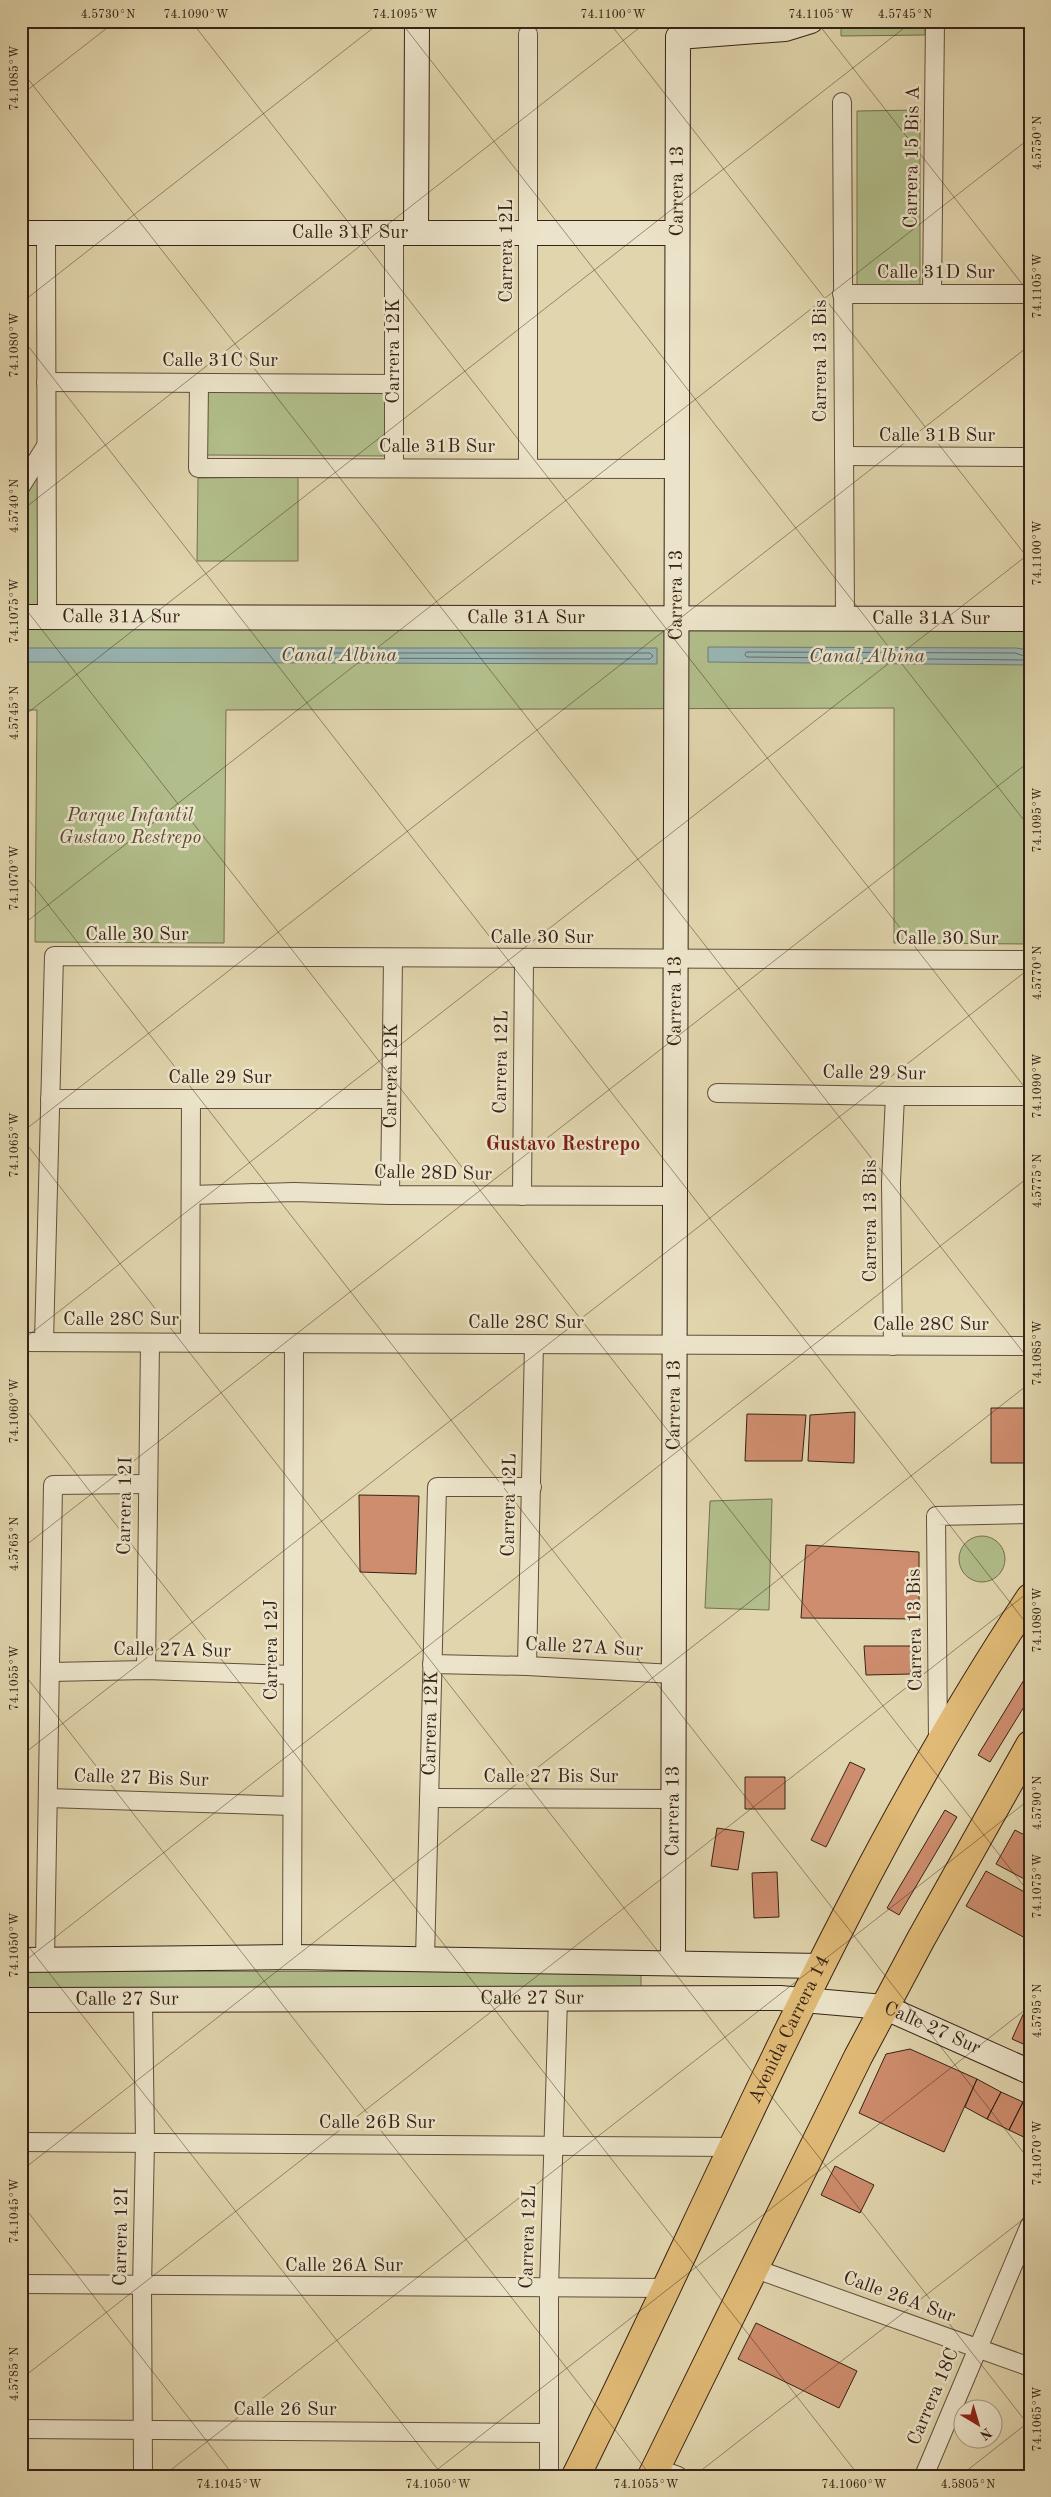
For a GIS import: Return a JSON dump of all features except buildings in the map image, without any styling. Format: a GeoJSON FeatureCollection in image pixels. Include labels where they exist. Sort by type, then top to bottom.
{"type":"FeatureCollection","features":[{"type":"Feature","properties":{"kind":"main road","name":"Avenida Carrera 14"},"geometry":{"type":"LineString","coordinates":[[576,2476],[804,2000],[909,1795],[938,1744],[1030,1598]]}},
{"type":"Feature","properties":{"kind":"main road"},"geometry":{"type":"LineString","coordinates":[[662,2473],[753,2268],[884,2007],[1030,1745]]}},
{"type":"Feature","properties":{"kind":"street","name":"Carrera 12K"},"geometry":{"type":"LineString","coordinates":[[394,468],[394,384],[417,21]]}},
{"type":"Feature","properties":{"kind":"street","name":"Carrera 13"},"geometry":{"type":"LineString","coordinates":[[673,1963],[678,37],[785,29],[811,21]]}},
{"type":"Feature","properties":{"kind":"street","name":"Carrera 15 Bis A"},"geometry":{"type":"LineString","coordinates":[[932,294],[935,21]]}},
{"type":"Feature","properties":{"kind":"street","name":"Carrera 12L"},"geometry":{"type":"LineString","coordinates":[[528,34],[528,468]]}},
{"type":"Feature","properties":{"kind":"street","name":"Carrera 13 Bis"},"geometry":{"type":"LineString","coordinates":[[842,102],[844,619]]}},
{"type":"Feature","properties":{"kind":"street","name":"Calle 31F Sur"},"geometry":{"type":"LineString","coordinates":[[21,233],[677,233]]}},
{"type":"Feature","properties":{"kind":"street"},"geometry":{"type":"LineString","coordinates":[[46,233],[47,616]]}},
{"type":"Feature","properties":{"kind":"street","name":"Calle 31D Sur"},"geometry":{"type":"LineString","coordinates":[[842,294],[1030,294]]}},
{"type":"Feature","properties":{"kind":"street","name":"Calle 31C Sur"},"geometry":{"type":"LineString","coordinates":[[46,382],[394,384]]}},
{"type":"Feature","properties":{"kind":"street","name":"Calle 31B Sur"},"geometry":{"type":"LineString","coordinates":[[199,383],[198,468],[677,468]]}},
{"type":"Feature","properties":{"kind":"street"},"geometry":{"type":"LineString","coordinates":[[21,486],[46,446]]}},
{"type":"Feature","properties":{"kind":"street","name":"Calle 31B Sur"},"geometry":{"type":"LineString","coordinates":[[844,456],[1030,457]]}},
{"type":"Feature","properties":{"kind":"street","name":"Calle 31A Sur"},"geometry":{"type":"LineString","coordinates":[[21,617],[1030,619]]}},
{"type":"Feature","properties":{"kind":"street","name":"Calle 30 Sur"},"geometry":{"type":"LineString","coordinates":[[50,1099],[54,956],[1030,960]]}},
{"type":"Feature","properties":{"kind":"street","name":"Carrera 12K"},"geometry":{"type":"LineString","coordinates":[[390,1196],[393,958]]}},
{"type":"Feature","properties":{"kind":"street","name":"Carrera 12L"},"geometry":{"type":"LineString","coordinates":[[522,1196],[524,959]]}},
{"type":"Feature","properties":{"kind":"street","name":"Calle 29 Sur"},"geometry":{"type":"LineString","coordinates":[[717,1093],[1030,1096]]}},
{"type":"Feature","properties":{"kind":"street","name":"Carrera 13 Bis"},"geometry":{"type":"LineString","coordinates":[[893,1346],[891,1182],[895,1096]]}},
{"type":"Feature","properties":{"kind":"street"},"geometry":{"type":"LineString","coordinates":[[44,1341],[50,1099]]}},
{"type":"Feature","properties":{"kind":"street","name":"Calle 29 Sur"},"geometry":{"type":"LineString","coordinates":[[50,1099],[391,1099]]}},
{"type":"Feature","properties":{"kind":"street"},"geometry":{"type":"LineString","coordinates":[[190,1342],[191,1099]]}},
{"type":"Feature","properties":{"kind":"street","name":"Calle 28D Sur"},"geometry":{"type":"LineString","coordinates":[[191,1195],[294,1192],[390,1196],[675,1196]]}},
{"type":"Feature","properties":{"kind":"street","name":"Calle 28C Sur"},"geometry":{"type":"LineString","coordinates":[[21,1342],[1030,1346]]}},
{"type":"Feature","properties":{"kind":"street","name":"Carrera 12I"},"geometry":{"type":"LineString","coordinates":[[146,1670],[150,1342]]}},
{"type":"Feature","properties":{"kind":"street","name":"Carrera 12J"},"geometry":{"type":"LineString","coordinates":[[292,1957],[294,1344]]}},
{"type":"Feature","properties":{"kind":"street","name":"Carrera 12L"},"geometry":{"type":"LineString","coordinates":[[527,1666],[534,1344]]}},
{"type":"Feature","properties":{"kind":"street"},"geometry":{"type":"LineString","coordinates":[[45,1960],[53,1485],[147,1484]]}},
{"type":"Feature","properties":{"kind":"street","name":"Carrera 12K"},"geometry":{"type":"LineString","coordinates":[[425,1959],[437,1487],[532,1487]]}},
{"type":"Feature","properties":{"kind":"street","name":"Carrera 13 Bis"},"geometry":{"type":"LineString","coordinates":[[938,1744],[936,1516],[1030,1514]]}},
{"type":"Feature","properties":{"kind":"street","name":"Calle 27A Sur"},"geometry":{"type":"LineString","coordinates":[[432,1664],[527,1666],[674,1674]]}},
{"type":"Feature","properties":{"kind":"street","name":"Calle 27A Sur"},"geometry":{"type":"LineString","coordinates":[[50,1672],[146,1670],[293,1675]]}},
{"type":"Feature","properties":{"kind":"street","name":"Calle 27 Bis Sur"},"geometry":{"type":"LineString","coordinates":[[48,1798],[292,1806]]}},
{"type":"Feature","properties":{"kind":"street","name":"Calle 27 Bis Sur"},"geometry":{"type":"LineString","coordinates":[[429,1798],[673,1799]]}},
{"type":"Feature","properties":{"kind":"street","name":"Calle 27 Sur"},"geometry":{"type":"LineString","coordinates":[[21,1960],[292,1957],[821,1966]]}},
{"type":"Feature","properties":{"kind":"street","name":"Calle 27 Sur"},"geometry":{"type":"LineString","coordinates":[[21,2000],[742,1997],[804,2000],[884,2007],[1030,2072]]}},
{"type":"Feature","properties":{"kind":"street","name":"Carrera 12L"},"geometry":{"type":"LineString","coordinates":[[549,2476],[549,2288],[558,1998]]}},
{"type":"Feature","properties":{"kind":"street","name":"Carrera 12I"},"geometry":{"type":"LineString","coordinates":[[143,2000],[145,2142],[142,2286],[143,2476]]}},
{"type":"Feature","properties":{"kind":"street","name":"Calle 26B Sur"},"geometry":{"type":"LineString","coordinates":[[21,2142],[733,2147]]}},
{"type":"Feature","properties":{"kind":"street","name":"Carrera 18C"},"geometry":{"type":"LineString","coordinates":[[924,2476],[1030,2225]]}},
{"type":"Feature","properties":{"kind":"street","name":"Calle 26A Sur"},"geometry":{"type":"LineString","coordinates":[[753,2268],[1030,2367]]}},
{"type":"Feature","properties":{"kind":"street","name":"Calle 26A Sur"},"geometry":{"type":"LineString","coordinates":[[21,2284],[666,2288]]}},
{"type":"Feature","properties":{"kind":"street","name":"Calle 26 Sur"},"geometry":{"type":"LineString","coordinates":[[21,2429],[549,2433]]}},
{"type":"Feature","properties":{"kind":"green space"},"geometry":{"type":"Polygon","coordinates":[[[841,21],[925,21],[925,35],[841,36],[841,21]]]}},
{"type":"Feature","properties":{"kind":"green space"},"geometry":{"type":"Polygon","coordinates":[[[920,110],[920,290],[857,291],[857,111],[920,110]]]}},
{"type":"Feature","properties":{"kind":"green space"},"geometry":{"type":"Polygon","coordinates":[[[206,392],[386,393],[386,456],[205,455],[206,392]]]}},
{"type":"Feature","properties":{"kind":"green space","name":"Parque Infantil Gustavo Restrepo"},"geometry":{"type":"Polygon","coordinates":[[[38,474],[38,623],[1030,630],[1030,944],[894,943],[894,708],[226,710],[224,943],[35,942],[37,710],[21,710],[21,502],[38,474]]]}},
{"type":"Feature","properties":{"kind":"green space"},"geometry":{"type":"Polygon","coordinates":[[[298,477],[298,561],[197,561],[198,478],[298,477]]]}},
{"type":"Feature","properties":{"kind":"green space"},"geometry":{"type":"Polygon","coordinates":[[[772,1499],[769,1610],[705,1608],[710,1501],[772,1499]]]}},
{"type":"Feature","properties":{"kind":"green space"},"geometry":{"type":"Polygon","coordinates":[[[987,1536],[999,1542],[1004,1550],[1004,1568],[999,1576],[991,1581],[977,1582],[965,1576],[960,1568],[959,1554],[965,1542],[973,1537],[987,1536]]]}},
{"type":"Feature","properties":{"kind":"green space"},"geometry":{"type":"Polygon","coordinates":[[[21,1971],[641,1972],[641,1991],[21,1990],[21,1971]]]}},
{"type":"Feature","properties":{"kind":"water","name":"Canal Albina"},"geometry":{"type":"Polygon","coordinates":[[[708,647],[1016,648],[1030,650],[1030,665],[708,662],[708,647]]]}},
{"type":"Feature","properties":{"kind":"water","name":"Canal Albina"},"geometry":{"type":"Polygon","coordinates":[[[21,648],[657,648],[657,664],[21,662],[21,648]]]}},
{"type":"Feature","properties":{"kind":"district","name":"Gustavo Restrepo"},"geometry":{"type":"Point","coordinates":[563,1145]}}]}
